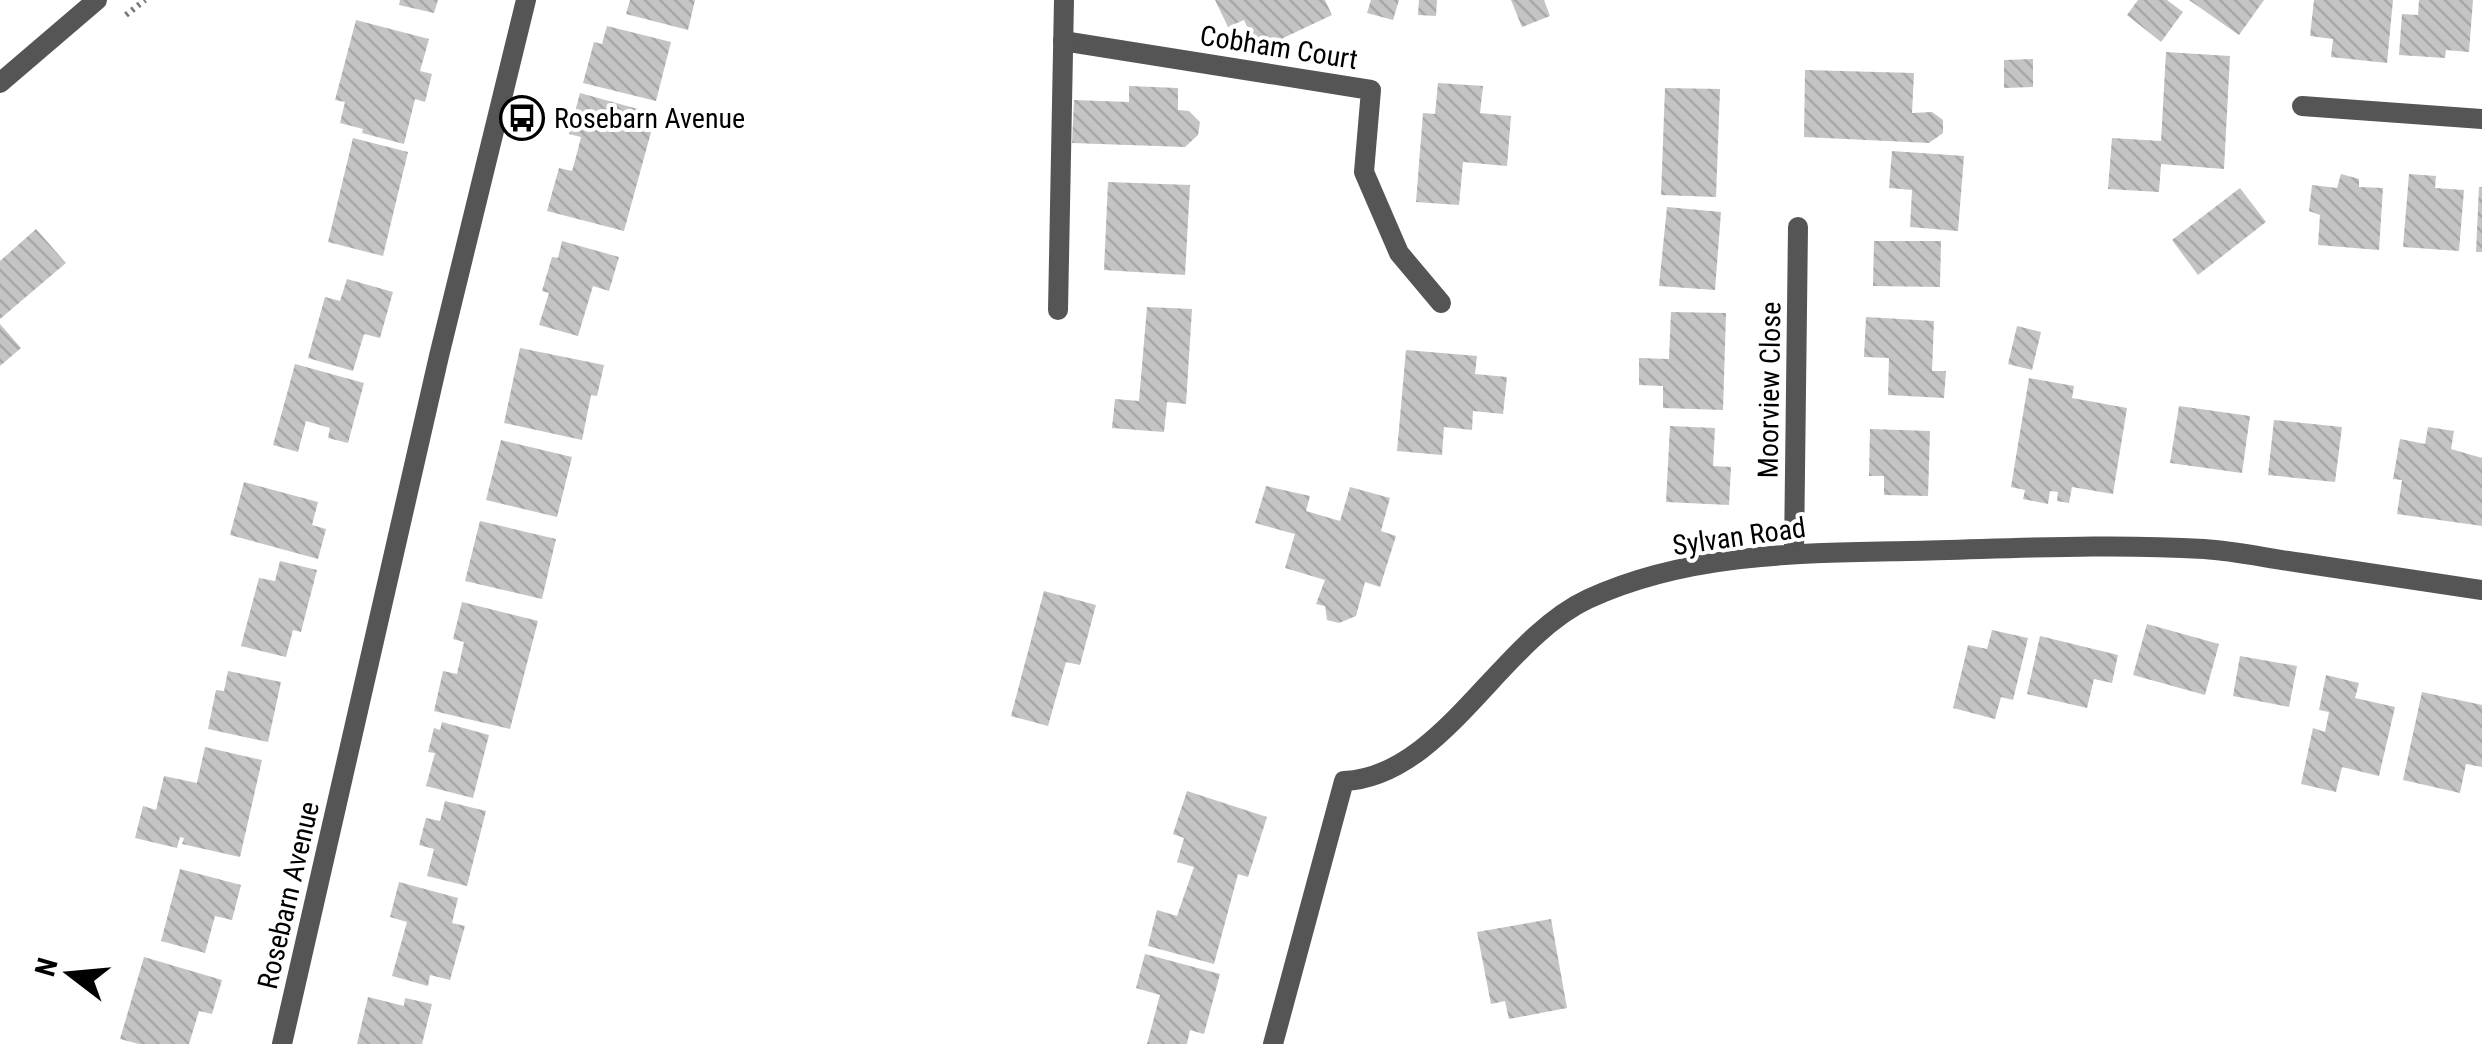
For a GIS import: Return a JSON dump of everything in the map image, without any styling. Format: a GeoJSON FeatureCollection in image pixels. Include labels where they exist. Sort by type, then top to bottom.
{"type":"FeatureCollection","features":[{"type":"Feature","properties":{"kind":"street"},"geometry":{"type":"LineString","coordinates":[[0,83],[96,0]]}},
{"type":"Feature","properties":{"kind":"street","name":"Rosebarn Avenue"},"geometry":{"type":"LineString","coordinates":[[282,1044],[439,356],[526,0]]}},
{"type":"Feature","properties":{"kind":"street"},"geometry":{"type":"LineString","coordinates":[[1058,310],[1064,0]]}},
{"type":"Feature","properties":{"kind":"street","name":"Cobham Court"},"geometry":{"type":"LineString","coordinates":[[1062,41],[1371,90],[1364,172],[1399,253],[1442,303]]}},
{"type":"Feature","properties":{"kind":"street"},"geometry":{"type":"LineString","coordinates":[[2302,106],[2482,119]]}},
{"type":"Feature","properties":{"kind":"street","name":"Moorview Close"},"geometry":{"type":"LineString","coordinates":[[1794,553],[1798,228]]}},
{"type":"Feature","properties":{"kind":"street","name":"Sylvan Road"},"geometry":{"type":"LineString","coordinates":[[1273,1044],[1344,781],[1379,776],[1431,743],[1546,626],[1586,600],[1644,579],[1704,564],[1794,553],[2131,546],[2208,550],[2482,590]]}},
{"type":"Feature","properties":{"kind":"building"},"geometry":{"type":"Polygon","coordinates":[[[400,0],[438,0],[434,13],[399,5],[400,0]]]}},
{"type":"Feature","properties":{"kind":"building"},"geometry":{"type":"Polygon","coordinates":[[[630,0],[695,0],[688,30],[626,14],[630,0]]]}},
{"type":"Feature","properties":{"kind":"building"},"geometry":{"type":"Polygon","coordinates":[[[1215,0],[1325,0],[1332,15],[1258,50],[1244,20],[1228,27],[1215,0]]]}},
{"type":"Feature","properties":{"kind":"building"},"geometry":{"type":"Polygon","coordinates":[[[1371,0],[1399,0],[1393,20],[1367,13],[1371,0]]]}},
{"type":"Feature","properties":{"kind":"building"},"geometry":{"type":"Polygon","coordinates":[[[1419,0],[1437,0],[1436,16],[1418,15],[1419,0]]]}},
{"type":"Feature","properties":{"kind":"building"},"geometry":{"type":"Polygon","coordinates":[[[1511,0],[1544,0],[1550,16],[1522,27],[1511,0]]]}},
{"type":"Feature","properties":{"kind":"building"},"geometry":{"type":"Polygon","coordinates":[[[2138,0],[2167,0],[2183,12],[2161,42],[2127,15],[2138,0]]]}},
{"type":"Feature","properties":{"kind":"building"},"geometry":{"type":"Polygon","coordinates":[[[2189,0],[2264,0],[2239,35],[2189,0]]]}},
{"type":"Feature","properties":{"kind":"building"},"geometry":{"type":"Polygon","coordinates":[[[2314,0],[2393,0],[2387,63],[2331,57],[2333,39],[2310,36],[2314,0]]]}},
{"type":"Feature","properties":{"kind":"building"},"geometry":{"type":"Polygon","coordinates":[[[2419,0],[2473,0],[2469,52],[2446,50],[2445,58],[2399,55],[2402,14],[2418,15],[2419,0]]]}},
{"type":"Feature","properties":{"kind":"building"},"geometry":{"type":"Polygon","coordinates":[[[356,20],[429,39],[420,71],[432,74],[425,102],[415,99],[404,144],[340,123],[345,102],[335,100],[356,20]]]}},
{"type":"Feature","properties":{"kind":"building"},"geometry":{"type":"Polygon","coordinates":[[[607,26],[671,42],[656,101],[583,83],[594,42],[602,44],[607,26]]]}},
{"type":"Feature","properties":{"kind":"building"},"geometry":{"type":"Polygon","coordinates":[[[2166,52],[2230,56],[2224,169],[2161,164],[2159,192],[2108,189],[2112,138],[2161,141],[2166,52]]]}},
{"type":"Feature","properties":{"kind":"building"},"geometry":{"type":"Polygon","coordinates":[[[2033,59],[2033,87],[2004,88],[2004,60],[2033,59]]]}},
{"type":"Feature","properties":{"kind":"building"},"geometry":{"type":"Polygon","coordinates":[[[1805,70],[1914,73],[1912,113],[1932,112],[1943,120],[1943,133],[1929,143],[1804,137],[1805,70]]]}},
{"type":"Feature","properties":{"kind":"building"},"geometry":{"type":"Polygon","coordinates":[[[1438,83],[1483,86],[1480,113],[1511,116],[1507,166],[1463,162],[1459,205],[1416,202],[1423,113],[1435,114],[1438,83]]]}},
{"type":"Feature","properties":{"kind":"building"},"geometry":{"type":"Polygon","coordinates":[[[1129,86],[1178,88],[1178,110],[1189,111],[1200,122],[1198,135],[1185,147],[1072,143],[1074,100],[1129,102],[1129,86]]]}},
{"type":"Feature","properties":{"kind":"building"},"geometry":{"type":"Polygon","coordinates":[[[1665,88],[1720,89],[1716,197],[1661,195],[1665,88]]]}},
{"type":"Feature","properties":{"kind":"building"},"geometry":{"type":"Polygon","coordinates":[[[580,93],[656,114],[624,231],[547,211],[559,168],[572,171],[576,157],[581,137],[569,134],[580,93]]]}},
{"type":"Feature","properties":{"kind":"building"},"geometry":{"type":"Polygon","coordinates":[[[353,138],[408,152],[383,256],[328,242],[353,138]]]}},
{"type":"Feature","properties":{"kind":"building"},"geometry":{"type":"Polygon","coordinates":[[[1892,151],[1964,156],[1958,231],[1910,227],[1912,190],[1889,188],[1892,151]]]}},
{"type":"Feature","properties":{"kind":"building"},"geometry":{"type":"Polygon","coordinates":[[[2341,174],[2359,179],[2359,187],[2383,188],[2379,250],[2318,245],[2320,215],[2309,211],[2312,185],[2337,188],[2341,174]]]}},
{"type":"Feature","properties":{"kind":"building"},"geometry":{"type":"Polygon","coordinates":[[[2409,174],[2436,176],[2435,188],[2464,190],[2459,251],[2403,247],[2409,174]]]}},
{"type":"Feature","properties":{"kind":"building"},"geometry":{"type":"Polygon","coordinates":[[[1108,182],[1190,185],[1185,275],[1104,270],[1108,182]]]}},
{"type":"Feature","properties":{"kind":"building"},"geometry":{"type":"Polygon","coordinates":[[[2479,187],[2482,252],[2476,252],[2479,187]]]}},
{"type":"Feature","properties":{"kind":"building"},"geometry":{"type":"Polygon","coordinates":[[[2240,188],[2266,222],[2198,275],[2172,240],[2240,188]]]}},
{"type":"Feature","properties":{"kind":"building"},"geometry":{"type":"Polygon","coordinates":[[[1667,207],[1721,212],[1715,290],[1659,286],[1667,207]]]}},
{"type":"Feature","properties":{"kind":"building"},"geometry":{"type":"Polygon","coordinates":[[[36,229],[66,263],[0,319],[0,261],[36,229]]]}},
{"type":"Feature","properties":{"kind":"building"},"geometry":{"type":"Polygon","coordinates":[[[562,241],[619,257],[609,291],[593,286],[578,336],[539,325],[549,293],[542,291],[552,257],[558,258],[562,241]]]}},
{"type":"Feature","properties":{"kind":"building"},"geometry":{"type":"Polygon","coordinates":[[[1874,241],[1941,241],[1940,287],[1873,286],[1874,241]]]}},
{"type":"Feature","properties":{"kind":"building"},"geometry":{"type":"Polygon","coordinates":[[[347,279],[393,292],[380,338],[364,334],[353,371],[308,358],[325,297],[340,301],[347,279]]]}},
{"type":"Feature","properties":{"kind":"building"},"geometry":{"type":"Polygon","coordinates":[[[1147,307],[1192,309],[1186,404],[1167,402],[1164,432],[1112,428],[1115,399],[1139,401],[1147,307]]]}},
{"type":"Feature","properties":{"kind":"building"},"geometry":{"type":"Polygon","coordinates":[[[1671,312],[1726,313],[1723,410],[1663,408],[1663,386],[1639,385],[1639,358],[1669,359],[1671,312]]]}},
{"type":"Feature","properties":{"kind":"building"},"geometry":{"type":"Polygon","coordinates":[[[1866,317],[1934,321],[1932,371],[1946,371],[1944,398],[1888,395],[1889,358],[1864,357],[1866,317]]]}},
{"type":"Feature","properties":{"kind":"building"},"geometry":{"type":"Polygon","coordinates":[[[0,324],[21,348],[0,366],[0,324]]]}},
{"type":"Feature","properties":{"kind":"building"},"geometry":{"type":"Polygon","coordinates":[[[2017,326],[2041,332],[2032,370],[2008,364],[2017,326]]]}},
{"type":"Feature","properties":{"kind":"building"},"geometry":{"type":"Polygon","coordinates":[[[520,348],[604,365],[597,396],[591,395],[582,440],[504,423],[520,348]]]}},
{"type":"Feature","properties":{"kind":"building"},"geometry":{"type":"Polygon","coordinates":[[[1406,350],[1477,356],[1475,374],[1507,377],[1503,414],[1473,411],[1472,430],[1444,427],[1442,455],[1397,451],[1406,350]]]}},
{"type":"Feature","properties":{"kind":"building"},"geometry":{"type":"Polygon","coordinates":[[[295,364],[364,383],[348,443],[328,438],[330,428],[306,421],[298,452],[273,445],[295,364]]]}},
{"type":"Feature","properties":{"kind":"building"},"geometry":{"type":"Polygon","coordinates":[[[2029,378],[2074,386],[2072,398],[2127,408],[2113,494],[2072,487],[2069,503],[2057,501],[2058,492],[2050,491],[2048,504],[2023,499],[2025,490],[2011,487],[2029,378]]]}},
{"type":"Feature","properties":{"kind":"building"},"geometry":{"type":"Polygon","coordinates":[[[2179,406],[2250,416],[2242,473],[2170,463],[2179,406]]]}},
{"type":"Feature","properties":{"kind":"building"},"geometry":{"type":"Polygon","coordinates":[[[2274,420],[2342,427],[2335,482],[2268,475],[2274,420]]]}},
{"type":"Feature","properties":{"kind":"building"},"geometry":{"type":"Polygon","coordinates":[[[1670,426],[1715,428],[1713,466],[1731,467],[1729,505],[1666,502],[1670,426]]]}},
{"type":"Feature","properties":{"kind":"building"},"geometry":{"type":"Polygon","coordinates":[[[2428,427],[2454,431],[2451,449],[2482,458],[2482,526],[2397,514],[2402,480],[2393,479],[2400,439],[2425,444],[2428,427]]]}},
{"type":"Feature","properties":{"kind":"building"},"geometry":{"type":"Polygon","coordinates":[[[1870,429],[1930,431],[1928,496],[1884,495],[1884,476],[1869,476],[1870,429]]]}},
{"type":"Feature","properties":{"kind":"building"},"geometry":{"type":"Polygon","coordinates":[[[501,440],[572,457],[557,517],[486,500],[501,440]]]}},
{"type":"Feature","properties":{"kind":"building"},"geometry":{"type":"Polygon","coordinates":[[[244,482],[318,502],[312,525],[326,529],[318,559],[230,535],[244,482]]]}},
{"type":"Feature","properties":{"kind":"building"},"geometry":{"type":"Polygon","coordinates":[[[1266,486],[1310,496],[1306,511],[1340,521],[1350,487],[1390,498],[1381,531],[1396,536],[1380,587],[1365,582],[1356,616],[1339,623],[1327,620],[1325,606],[1316,604],[1325,580],[1285,568],[1295,534],[1255,523],[1266,486]]]}},
{"type":"Feature","properties":{"kind":"building"},"geometry":{"type":"Polygon","coordinates":[[[480,521],[556,539],[542,599],[465,581],[480,521]]]}},
{"type":"Feature","properties":{"kind":"building"},"geometry":{"type":"Polygon","coordinates":[[[280,561],[317,570],[301,632],[293,630],[286,657],[241,646],[259,578],[275,581],[280,561]]]}},
{"type":"Feature","properties":{"kind":"building"},"geometry":{"type":"Polygon","coordinates":[[[1044,591],[1096,605],[1080,665],[1066,662],[1048,726],[1011,716],[1044,591]]]}},
{"type":"Feature","properties":{"kind":"building"},"geometry":{"type":"Polygon","coordinates":[[[462,602],[538,621],[510,729],[434,711],[443,671],[457,674],[464,642],[453,639],[462,602]]]}},
{"type":"Feature","properties":{"kind":"building"},"geometry":{"type":"Polygon","coordinates":[[[2147,624],[2219,644],[2205,695],[2133,675],[2147,624]]]}},
{"type":"Feature","properties":{"kind":"building"},"geometry":{"type":"Polygon","coordinates":[[[1992,630],[2028,638],[2013,700],[2001,697],[1995,719],[1953,708],[1968,645],[1987,649],[1992,630]]]}},
{"type":"Feature","properties":{"kind":"building"},"geometry":{"type":"Polygon","coordinates":[[[2040,636],[2118,655],[2112,683],[2094,679],[2087,708],[2027,694],[2040,636]]]}},
{"type":"Feature","properties":{"kind":"building"},"geometry":{"type":"Polygon","coordinates":[[[2240,656],[2297,666],[2289,707],[2233,696],[2240,656]]]}},
{"type":"Feature","properties":{"kind":"building"},"geometry":{"type":"Polygon","coordinates":[[[228,671],[281,682],[268,742],[208,729],[216,690],[224,691],[228,671]]]}},
{"type":"Feature","properties":{"kind":"building"},"geometry":{"type":"Polygon","coordinates":[[[2326,675],[2359,683],[2355,698],[2395,707],[2379,776],[2342,767],[2336,792],[2301,784],[2313,728],[2325,732],[2329,712],[2319,710],[2326,675]]]}},
{"type":"Feature","properties":{"kind":"building"},"geometry":{"type":"Polygon","coordinates":[[[2422,692],[2482,705],[2482,767],[2466,764],[2460,793],[2403,780],[2422,692]]]}},
{"type":"Feature","properties":{"kind":"building"},"geometry":{"type":"Polygon","coordinates":[[[442,722],[489,735],[473,798],[426,786],[435,753],[428,752],[434,728],[440,730],[442,722]]]}},
{"type":"Feature","properties":{"kind":"building"},"geometry":{"type":"Polygon","coordinates":[[[205,747],[262,760],[240,857],[182,844],[184,838],[180,837],[177,848],[135,838],[143,806],[156,810],[164,776],[197,783],[205,747]]]}},
{"type":"Feature","properties":{"kind":"building"},"geometry":{"type":"Polygon","coordinates":[[[1187,791],[1267,817],[1248,877],[1238,874],[1214,964],[1148,946],[1157,910],[1177,916],[1194,867],[1177,862],[1184,838],[1173,834],[1187,791]]]}},
{"type":"Feature","properties":{"kind":"building"},"geometry":{"type":"Polygon","coordinates":[[[445,801],[486,811],[467,886],[427,876],[434,849],[419,845],[426,818],[440,821],[445,801]]]}},
{"type":"Feature","properties":{"kind":"building"},"geometry":{"type":"Polygon","coordinates":[[[180,869],[241,885],[232,920],[215,916],[205,953],[161,941],[180,869]]]}},
{"type":"Feature","properties":{"kind":"building"},"geometry":{"type":"Polygon","coordinates":[[[399,882],[458,898],[452,923],[465,926],[450,980],[430,975],[428,986],[392,976],[407,922],[390,917],[399,882]]]}},
{"type":"Feature","properties":{"kind":"building"},"geometry":{"type":"Polygon","coordinates":[[[1551,919],[1567,1008],[1509,1019],[1505,1001],[1491,1004],[1477,932],[1551,919]]]}},
{"type":"Feature","properties":{"kind":"building"},"geometry":{"type":"Polygon","coordinates":[[[1145,954],[1220,974],[1204,1034],[1190,1030],[1187,1044],[1147,1044],[1160,995],[1136,988],[1145,954]]]}},
{"type":"Feature","properties":{"kind":"building"},"geometry":{"type":"Polygon","coordinates":[[[144,957],[222,980],[212,1014],[199,1011],[189,1044],[139,1044],[120,1039],[144,957]]]}},
{"type":"Feature","properties":{"kind":"building"},"geometry":{"type":"Polygon","coordinates":[[[368,997],[404,1006],[405,998],[432,1004],[422,1044],[357,1044],[368,997]]]}},
{"type":"Feature","properties":{"kind":"place","name":"Rosebarn Avenue"},"geometry":{"type":"Point","coordinates":[522,118]}}]}
